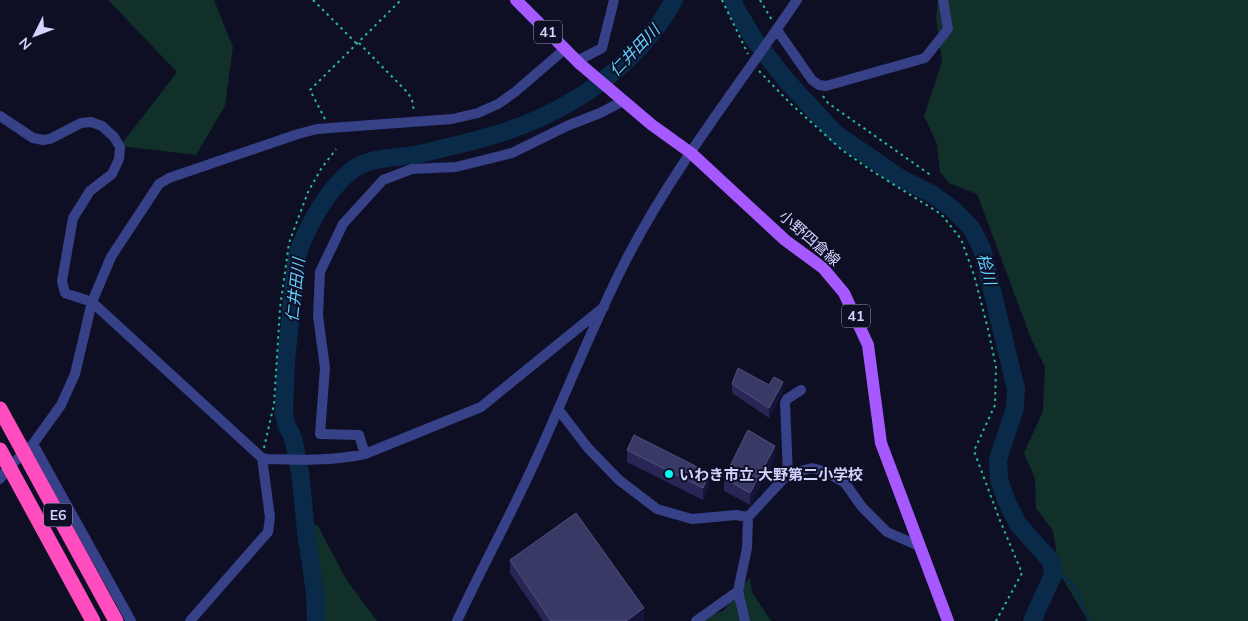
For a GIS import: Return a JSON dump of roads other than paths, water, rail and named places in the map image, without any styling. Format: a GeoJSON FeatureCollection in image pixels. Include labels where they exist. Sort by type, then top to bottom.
{"type":"FeatureCollection","features":[{"type":"Feature","properties":{"kind":"highway","name":"E6"},"geometry":{"type":"LineString","coordinates":[[0,409],[116,621]]}},
{"type":"Feature","properties":{"kind":"highway","name":"E6"},"geometry":{"type":"LineString","coordinates":[[0,450],[94,621]]}},
{"type":"Feature","properties":{"kind":"main road","name":"小野四倉線"},"geometry":{"type":"LineString","coordinates":[[516,0],[578,62],[652,125],[691,154],[785,240],[823,268],[844,293],[868,345],[881,443],[948,621]]}},
{"type":"Feature","properties":{"kind":"street"},"geometry":{"type":"LineString","coordinates":[[578,62],[602,48],[614,0]]}},
{"type":"Feature","properties":{"kind":"street"},"geometry":{"type":"LineString","coordinates":[[457,621],[538,455],[627,258],[661,199],[797,0]]}},
{"type":"Feature","properties":{"kind":"street"},"geometry":{"type":"LineString","coordinates":[[777,30],[812,80],[819,85],[826,86],[925,58],[948,29],[943,0]]}},
{"type":"Feature","properties":{"kind":"street"},"geometry":{"type":"LineString","coordinates":[[0,479],[7,469],[33,444],[61,405],[75,374],[92,302],[111,257],[159,184],[169,178],[298,134],[329,128],[452,119],[478,113],[498,104],[515,92],[565,49]]}},
{"type":"Feature","properties":{"kind":"street"},"geometry":{"type":"LineString","coordinates":[[365,454],[359,434],[320,434],[325,368],[318,316],[320,272],[343,224],[383,180],[412,169],[456,167],[512,153],[623,101]]}},
{"type":"Feature","properties":{"kind":"street"},"geometry":{"type":"LineString","coordinates":[[0,116],[33,138],[43,140],[50,139],[81,123],[91,122],[102,126],[114,137],[120,147],[119,159],[112,174],[90,191],[72,218],[62,281],[65,293],[92,302],[265,459],[314,461],[349,458],[365,454],[481,407],[604,307]]}},
{"type":"Feature","properties":{"kind":"street"},"geometry":{"type":"LineString","coordinates":[[788,474],[785,403],[787,399],[801,390]]}},
{"type":"Feature","properties":{"kind":"street"},"geometry":{"type":"LineString","coordinates":[[558,409],[588,448],[619,480],[657,509],[692,519],[736,515],[748,517]]}},
{"type":"Feature","properties":{"kind":"street"},"geometry":{"type":"LineString","coordinates":[[33,444],[131,621]]}},
{"type":"Feature","properties":{"kind":"street"},"geometry":{"type":"LineString","coordinates":[[190,621],[268,532],[270,517],[265,459]]}},
{"type":"Feature","properties":{"kind":"street"},"geometry":{"type":"LineString","coordinates":[[745,621],[738,590],[747,548],[748,517],[788,474],[812,468],[824,471],[845,483],[862,507],[887,532],[919,546]]}},
{"type":"Feature","properties":{"kind":"street"},"geometry":{"type":"LineString","coordinates":[[696,621],[738,590]]}},
{"type":"Feature","properties":{"kind":"waterway","name":"仁井田川"},"geometry":{"type":"LineString","coordinates":[[316,621],[315,593],[300,472],[293,438],[286,424],[284,413],[286,361],[297,256],[318,210],[342,179],[351,171],[368,162],[415,155],[494,135],[555,111],[579,97],[623,64],[659,23],[674,0]]}},
{"type":"Feature","properties":{"kind":"waterway","name":"桧川"},"geometry":{"type":"LineString","coordinates":[[733,0],[736,9],[754,39],[786,80],[836,134],[900,178],[932,194],[954,210],[972,229],[982,249],[1016,389],[1015,408],[998,459],[999,480],[1018,524],[1051,561],[1053,575],[1032,621]]}},
{"type":"Feature","properties":{"kind":"waterway"},"geometry":{"type":"LineString","coordinates":[[1053,575],[1068,579],[1077,591],[1089,621]]}},
{"type":"Feature","properties":{"kind":"place","name":"いわき市立 大野第二小学校"},"geometry":{"type":"Point","coordinates":[669,474]}}]}
